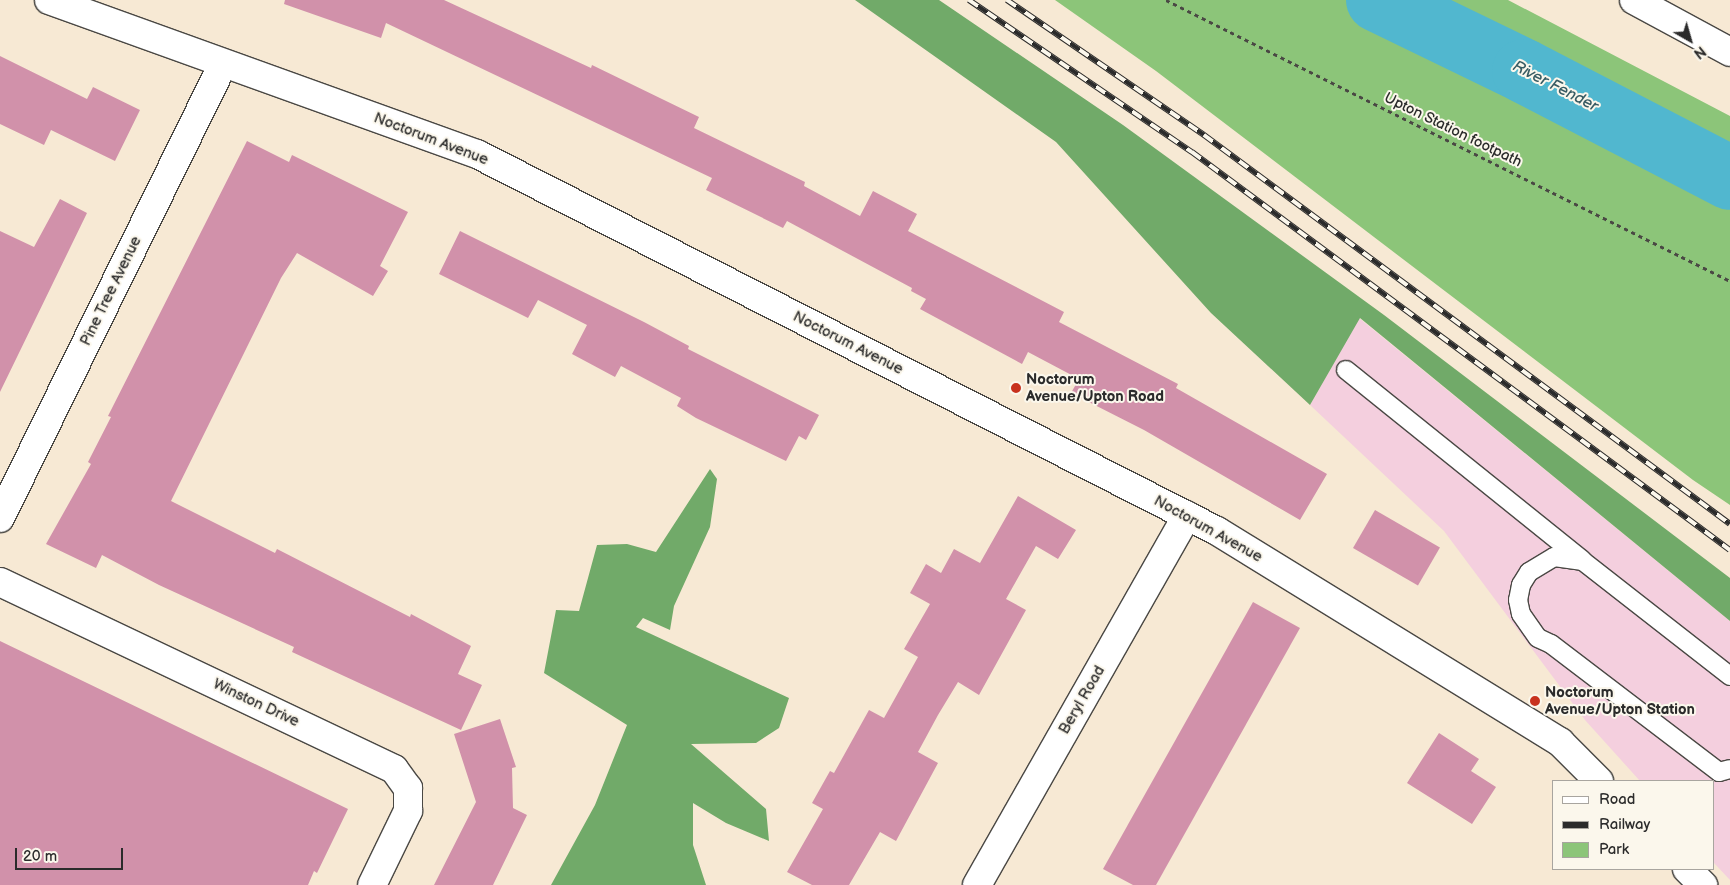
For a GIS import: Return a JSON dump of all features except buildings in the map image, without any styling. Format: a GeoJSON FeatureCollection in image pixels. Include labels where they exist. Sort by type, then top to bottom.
{"type":"FeatureCollection","features":[{"type":"Feature","properties":{"kind":"main road","name":"Noctorum Avenue"},"geometry":{"type":"LineString","coordinates":[[49,0],[477,154],[1188,516],[1560,742],[1598,780]]}},
{"type":"Feature","properties":{"kind":"main road"},"geometry":{"type":"LineString","coordinates":[[1634,0],[1730,52]]}},
{"type":"Feature","properties":{"kind":"main road","name":"Pine Tree Avenue"},"geometry":{"type":"LineString","coordinates":[[0,518],[223,64]]}},
{"type":"Feature","properties":{"kind":"main road","name":"Beryl Road"},"geometry":{"type":"LineString","coordinates":[[977,885],[1188,516]]}},
{"type":"Feature","properties":{"kind":"main road","name":"Winston Drive"},"geometry":{"type":"LineString","coordinates":[[0,582],[394,769],[408,788],[408,811],[372,885]]}},
{"type":"Feature","properties":{"kind":"main road"},"geometry":{"type":"LineString","coordinates":[[1688,870],[1703,885]]}},
{"type":"Feature","properties":{"kind":"lane"},"geometry":{"type":"LineString","coordinates":[[1346,370],[1583,561],[1730,676]]}},
{"type":"Feature","properties":{"kind":"lane"},"geometry":{"type":"LineString","coordinates":[[1583,561],[1554,557],[1529,572],[1521,585],[1518,600],[1527,627],[1719,772],[1730,769]]}},
{"type":"Feature","properties":{"kind":"path","name":"Upton Station footpath"},"geometry":{"type":"LineString","coordinates":[[1166,0],[1730,281]]}},
{"type":"Feature","properties":{"kind":"shaded area"},"geometry":{"type":"Polygon","coordinates":[[[1359,318],[1730,621],[1730,880],[1715,864],[1715,780],[1639,780],[1585,720],[1444,531],[1310,405],[1359,318]]]}},
{"type":"Feature","properties":{"kind":"green space"},"geometry":{"type":"Polygon","coordinates":[[[855,0],[939,0],[1123,125],[1384,315],[1730,578],[1730,621],[1360,318],[1310,405],[1211,313],[1056,142],[855,0]]]}},
{"type":"Feature","properties":{"kind":"green space"},"geometry":{"type":"Polygon","coordinates":[[[1055,0],[1508,0],[1730,116],[1730,505],[1693,480],[1156,71],[1055,0]]]}},
{"type":"Feature","properties":{"kind":"green space"},"geometry":{"type":"Polygon","coordinates":[[[710,469],[717,479],[710,527],[674,606],[670,630],[643,618],[636,627],[789,698],[779,728],[756,743],[691,744],[766,809],[769,841],[726,823],[693,803],[693,845],[706,885],[551,885],[595,805],[627,725],[544,673],[556,610],[579,611],[597,545],[627,544],[656,552],[710,469]]]}},
{"type":"Feature","properties":{"kind":"waterway","name":"River Fender"},"geometry":{"type":"LineString","coordinates":[[1378,0],[1524,71],[1730,178]]}},
{"type":"Feature","properties":{"kind":"railway"},"geometry":{"type":"LineString","coordinates":[[969,0],[1192,152],[1730,550]]}},
{"type":"Feature","properties":{"kind":"railway"},"geometry":{"type":"LineString","coordinates":[[1007,0],[1204,135],[1730,524]]}},
{"type":"Feature","properties":{"kind":"place","name":"Noctorum Avenue/Upton Road"},"geometry":{"type":"Point","coordinates":[1016,388]}},
{"type":"Feature","properties":{"kind":"place","name":"Noctorum Avenue/Upton Station"},"geometry":{"type":"Point","coordinates":[1535,701]}}]}
